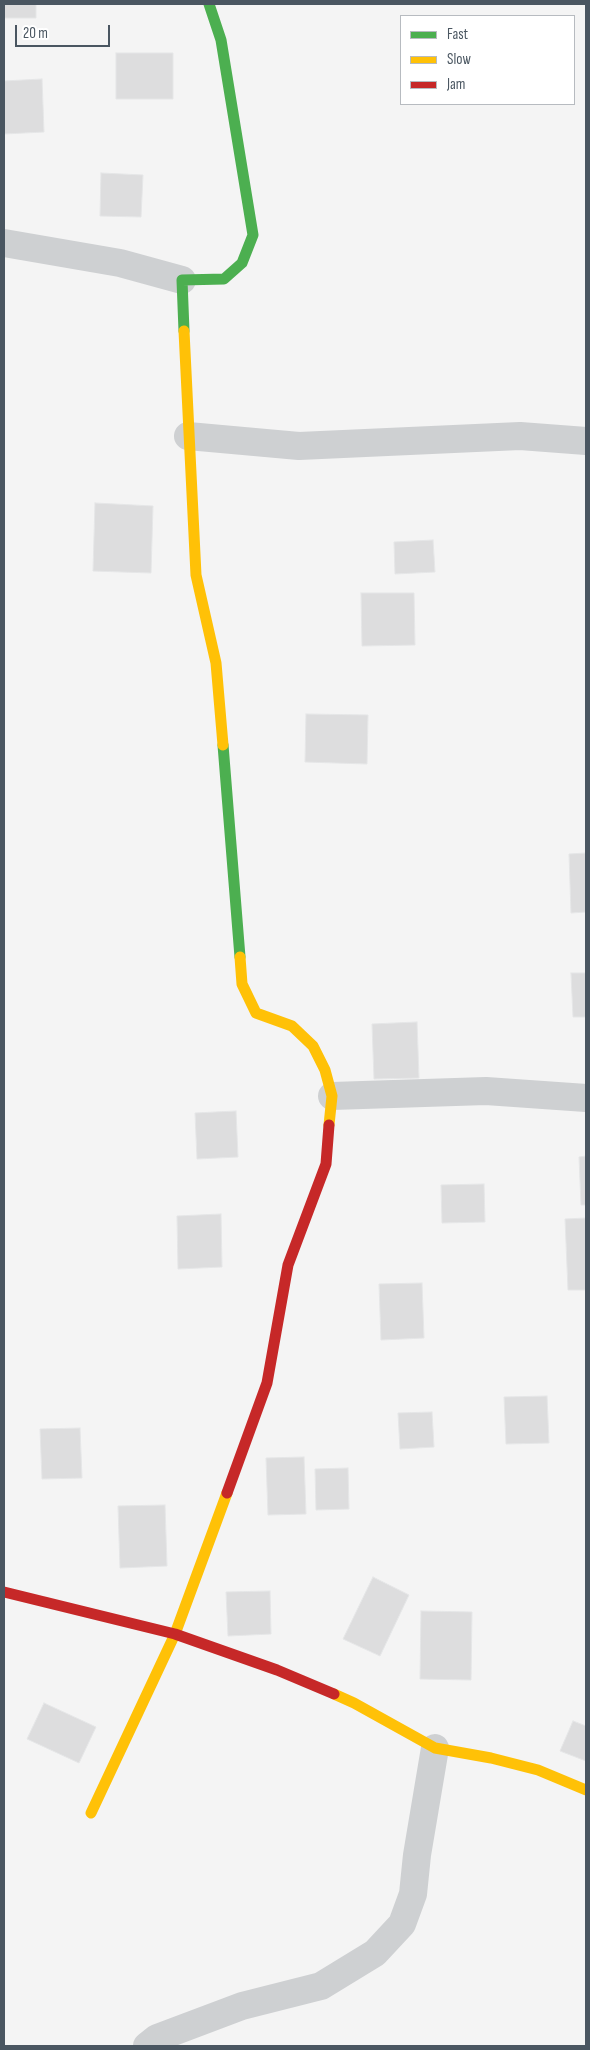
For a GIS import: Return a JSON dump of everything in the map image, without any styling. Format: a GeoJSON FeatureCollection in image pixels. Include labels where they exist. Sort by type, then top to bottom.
{"type":"FeatureCollection","features":[{"type":"Feature","properties":{"kind":"street"},"geometry":{"type":"LineString","coordinates":[[4,243],[120,263],[182,280],[224,278],[242,263],[252,235],[229,86],[220,40],[209,4]]}},
{"type":"Feature","properties":{"kind":"street"},"geometry":{"type":"LineString","coordinates":[[91,1813],[175,1634],[267,1383],[288,1265],[326,1164],[332,1096],[325,1070],[313,1046],[292,1026],[256,1013],[242,984],[216,663],[196,575],[182,280]]}},
{"type":"Feature","properties":{"kind":"street"},"geometry":{"type":"LineString","coordinates":[[188,436],[299,446],[520,436],[586,441]]}},
{"type":"Feature","properties":{"kind":"street"},"geometry":{"type":"LineString","coordinates":[[332,1096],[486,1091],[586,1098]]}},
{"type":"Feature","properties":{"kind":"street"},"geometry":{"type":"LineString","coordinates":[[4,1592],[175,1634],[277,1670],[354,1703],[435,1748],[491,1758],[538,1770],[586,1790]]}},
{"type":"Feature","properties":{"kind":"street"},"geometry":{"type":"LineString","coordinates":[[147,2046],[157,2038],[242,2006],[321,1986],[375,1953],[402,1924],[413,1894],[417,1855],[435,1748]]}},
{"type":"Feature","properties":{"kind":"building"},"geometry":{"type":"Polygon","coordinates":[[[4,4],[36,4],[36,18],[4,18],[4,4]]]}},
{"type":"Feature","properties":{"kind":"building"},"geometry":{"type":"Polygon","coordinates":[[[116,53],[173,53],[173,99],[116,99],[116,53]]]}},
{"type":"Feature","properties":{"kind":"building"},"geometry":{"type":"Polygon","coordinates":[[[42,79],[44,132],[4,134],[4,81],[42,79]]]}},
{"type":"Feature","properties":{"kind":"building"},"geometry":{"type":"Polygon","coordinates":[[[101,173],[143,175],[141,217],[100,216],[101,173]]]}},
{"type":"Feature","properties":{"kind":"building"},"geometry":{"type":"Polygon","coordinates":[[[95,503],[153,506],[151,573],[93,571],[95,503]]]}},
{"type":"Feature","properties":{"kind":"building"},"geometry":{"type":"Polygon","coordinates":[[[433,540],[435,572],[395,574],[394,542],[433,540]]]}},
{"type":"Feature","properties":{"kind":"building"},"geometry":{"type":"Polygon","coordinates":[[[361,593],[414,593],[415,645],[362,646],[361,593]]]}},
{"type":"Feature","properties":{"kind":"building"},"geometry":{"type":"Polygon","coordinates":[[[306,714],[368,715],[367,764],[305,762],[306,714]]]}},
{"type":"Feature","properties":{"kind":"building"},"geometry":{"type":"Polygon","coordinates":[[[586,853],[586,912],[571,913],[569,854],[586,853]]]}},
{"type":"Feature","properties":{"kind":"building"},"geometry":{"type":"Polygon","coordinates":[[[571,973],[586,973],[586,1017],[573,1017],[571,973]]]}},
{"type":"Feature","properties":{"kind":"building"},"geometry":{"type":"Polygon","coordinates":[[[417,1022],[419,1078],[374,1079],[372,1024],[417,1022]]]}},
{"type":"Feature","properties":{"kind":"building"},"geometry":{"type":"Polygon","coordinates":[[[236,1111],[238,1157],[197,1159],[195,1113],[236,1111]]]}},
{"type":"Feature","properties":{"kind":"building"},"geometry":{"type":"Polygon","coordinates":[[[586,1156],[586,1205],[581,1205],[579,1157],[586,1156]]]}},
{"type":"Feature","properties":{"kind":"building"},"geometry":{"type":"Polygon","coordinates":[[[484,1184],[485,1222],[442,1223],[441,1185],[484,1184]]]}},
{"type":"Feature","properties":{"kind":"building"},"geometry":{"type":"Polygon","coordinates":[[[221,1214],[222,1267],[178,1269],[177,1216],[221,1214]]]}},
{"type":"Feature","properties":{"kind":"building"},"geometry":{"type":"Polygon","coordinates":[[[586,1218],[586,1290],[568,1290],[565,1219],[586,1218]]]}},
{"type":"Feature","properties":{"kind":"building"},"geometry":{"type":"Polygon","coordinates":[[[422,1283],[424,1338],[381,1340],[379,1284],[422,1283]]]}},
{"type":"Feature","properties":{"kind":"building"},"geometry":{"type":"Polygon","coordinates":[[[547,1396],[549,1443],[506,1444],[504,1397],[547,1396]]]}},
{"type":"Feature","properties":{"kind":"building"},"geometry":{"type":"Polygon","coordinates":[[[432,1412],[434,1447],[400,1449],[398,1413],[432,1412]]]}},
{"type":"Feature","properties":{"kind":"building"},"geometry":{"type":"Polygon","coordinates":[[[80,1428],[82,1478],[42,1479],[40,1429],[80,1428]]]}},
{"type":"Feature","properties":{"kind":"building"},"geometry":{"type":"Polygon","coordinates":[[[304,1457],[306,1514],[268,1515],[266,1458],[304,1457]]]}},
{"type":"Feature","properties":{"kind":"building"},"geometry":{"type":"Polygon","coordinates":[[[348,1468],[349,1509],[316,1510],[315,1469],[348,1468]]]}},
{"type":"Feature","properties":{"kind":"building"},"geometry":{"type":"Polygon","coordinates":[[[165,1505],[167,1566],[120,1568],[118,1506],[165,1505]]]}},
{"type":"Feature","properties":{"kind":"building"},"geometry":{"type":"Polygon","coordinates":[[[373,1577],[409,1595],[380,1656],[343,1639],[373,1577]]]}},
{"type":"Feature","properties":{"kind":"building"},"geometry":{"type":"Polygon","coordinates":[[[270,1591],[271,1634],[228,1636],[226,1592],[270,1591]]]}},
{"type":"Feature","properties":{"kind":"building"},"geometry":{"type":"Polygon","coordinates":[[[421,1611],[472,1612],[471,1680],[420,1679],[421,1611]]]}},
{"type":"Feature","properties":{"kind":"building"},"geometry":{"type":"Polygon","coordinates":[[[44,1703],[96,1727],[79,1763],[27,1739],[44,1703]]]}},
{"type":"Feature","properties":{"kind":"building"},"geometry":{"type":"Polygon","coordinates":[[[573,1721],[586,1726],[586,1761],[560,1751],[573,1721]]]}},
{"type":"Feature","properties":{"kind":"traffic: fast"},"geometry":{"type":"LineString","coordinates":[[184,331],[182,280],[224,279],[242,263],[253,235],[221,40],[209,4]]}},
{"type":"Feature","properties":{"kind":"traffic: fast"},"geometry":{"type":"LineString","coordinates":[[223,745],[240,957]]}},
{"type":"Feature","properties":{"kind":"traffic: slow"},"geometry":{"type":"LineString","coordinates":[[184,331],[196,575],[216,663],[223,745]]}},
{"type":"Feature","properties":{"kind":"traffic: slow"},"geometry":{"type":"LineString","coordinates":[[240,957],[242,984],[256,1013],[292,1026],[313,1046],[325,1070],[332,1096],[329,1125]]}},
{"type":"Feature","properties":{"kind":"traffic: slow"},"geometry":{"type":"LineString","coordinates":[[91,1813],[175,1634],[227,1493]]}},
{"type":"Feature","properties":{"kind":"traffic: slow"},"geometry":{"type":"LineString","coordinates":[[334,1694],[435,1748],[491,1758],[538,1770],[586,1790]]}},
{"type":"Feature","properties":{"kind":"traffic: jam"},"geometry":{"type":"LineString","coordinates":[[227,1493],[267,1383],[288,1265],[326,1164],[329,1125]]}},
{"type":"Feature","properties":{"kind":"traffic: jam"},"geometry":{"type":"LineString","coordinates":[[4,1592],[175,1634],[277,1670],[334,1694]]}}]}
